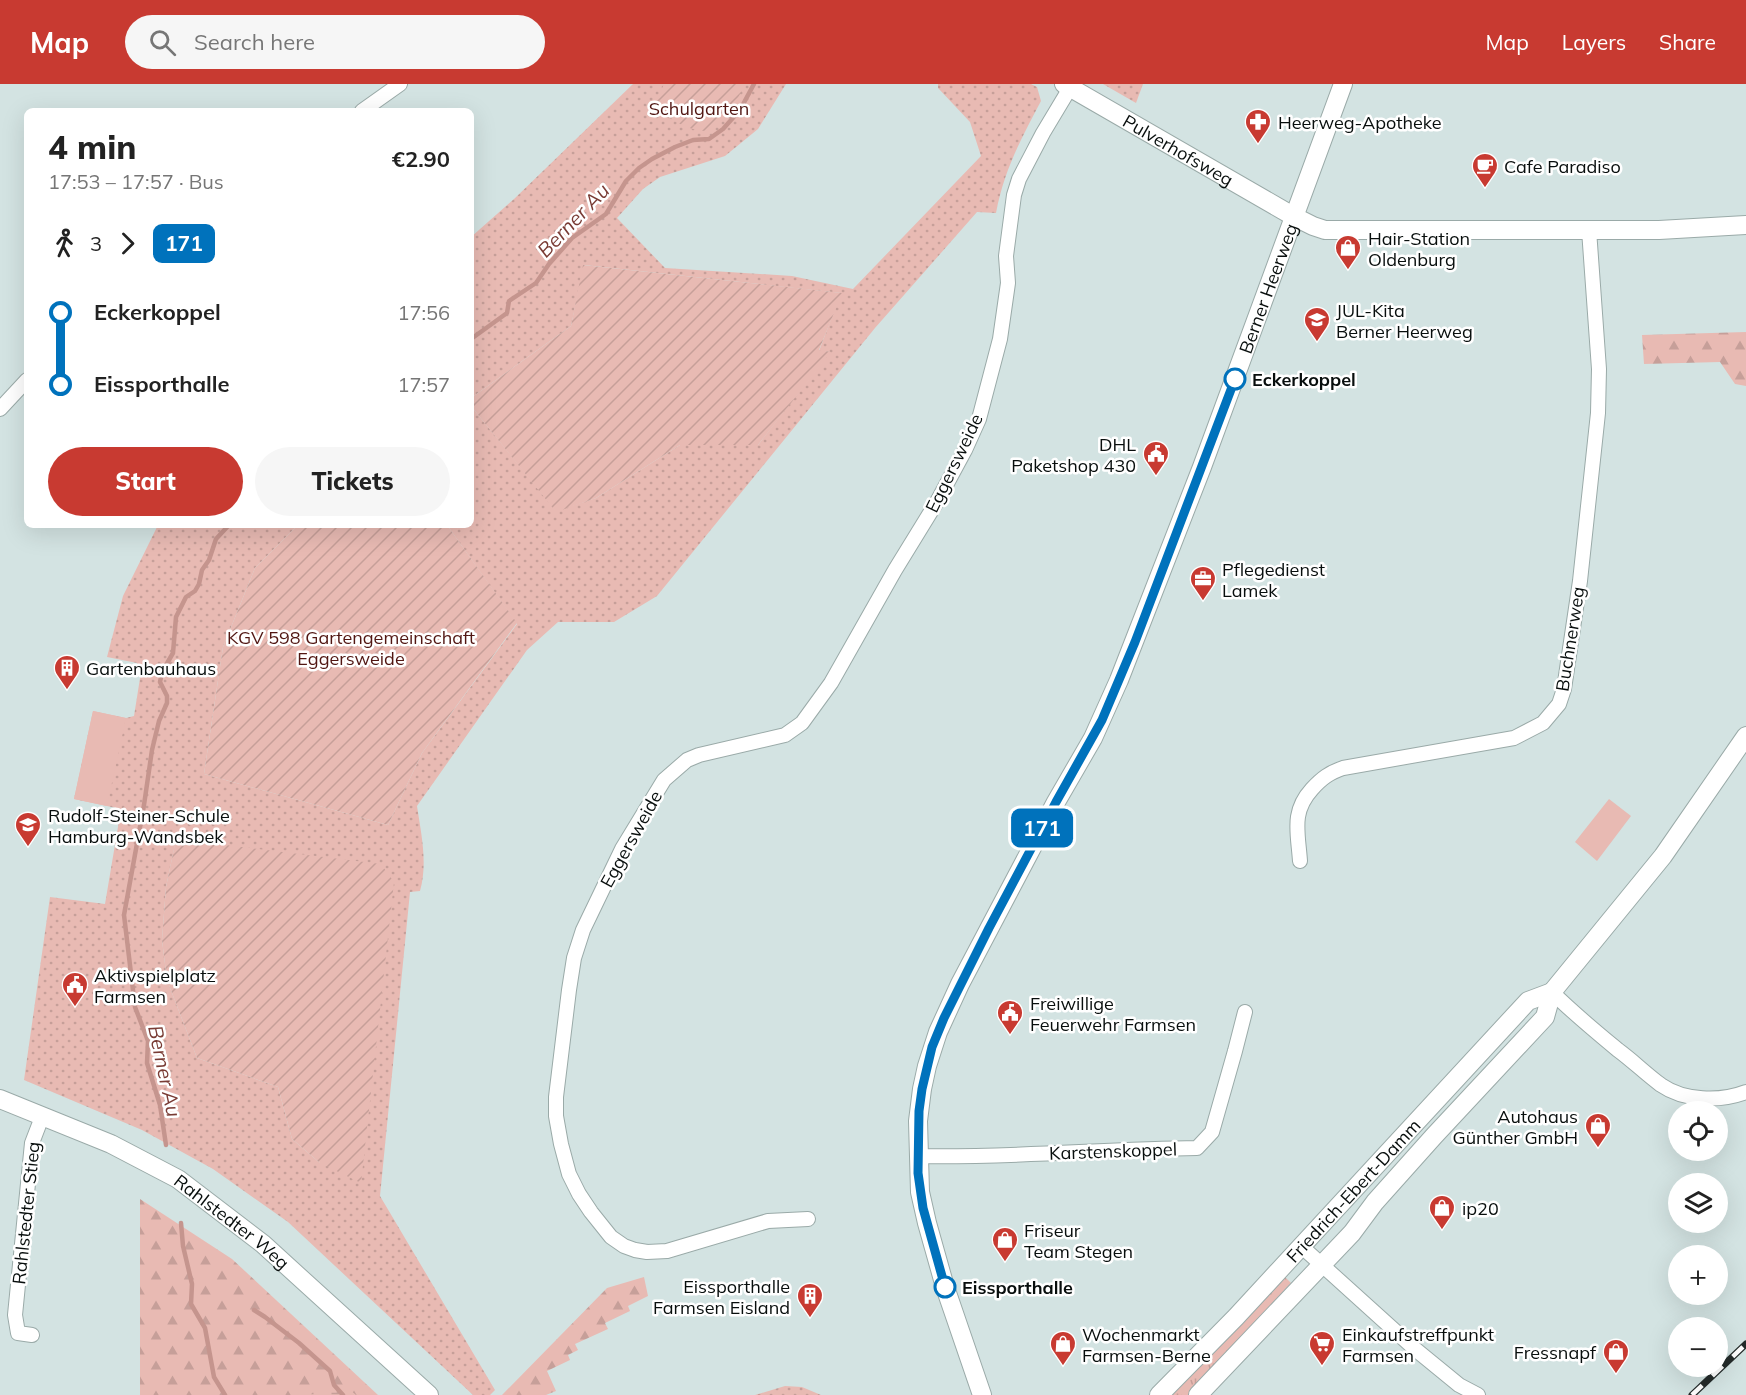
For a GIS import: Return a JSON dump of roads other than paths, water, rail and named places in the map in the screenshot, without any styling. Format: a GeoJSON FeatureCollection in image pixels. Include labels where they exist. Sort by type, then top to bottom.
{"type":"FeatureCollection","features":[{"type":"Feature","properties":{"kind":"street"},"geometry":{"type":"LineString","coordinates":[[366,108],[400,84]]}},
{"type":"Feature","properties":{"kind":"street","name":"Berner Heerweg"},"geometry":{"type":"LineString","coordinates":[[982,1395],[959,1331],[920,1192],[918,1121],[922,1089],[938,1032],[960,984],[1010,887],[1102,720],[1139,633],[1343,84]]}},
{"type":"Feature","properties":{"kind":"street","name":"Pulverhofsweg"},"geometry":{"type":"LineString","coordinates":[[1067,86],[1293,216]]}},
{"type":"Feature","properties":{"kind":"street","name":"Eggersweide"},"geometry":{"type":"LineString","coordinates":[[808,1219],[768,1221],[656,1253],[635,1250],[611,1237],[579,1194],[569,1174],[558,1130],[556,1097],[568,990],[574,958],[583,930],[622,849],[664,780],[687,760],[785,735],[802,723],[831,683],[938,500],[979,420],[1000,339],[1008,283],[1006,256],[1014,195],[1019,179],[1067,86]]}},
{"type":"Feature","properties":{"kind":"street"},"geometry":{"type":"LineString","coordinates":[[1293,216],[1313,226],[1335,230],[1659,230],[1746,225]]}},
{"type":"Feature","properties":{"kind":"street","name":"Buchnerweg"},"geometry":{"type":"LineString","coordinates":[[1300,861],[1298,827],[1300,805],[1324,776],[1343,768],[1514,738],[1543,723],[1559,704],[1564,689],[1580,581],[1598,413],[1599,369],[1589,230]]}},
{"type":"Feature","properties":{"kind":"street"},"geometry":{"type":"LineString","coordinates":[[0,409],[24,383]]}},
{"type":"Feature","properties":{"kind":"street","name":"Friedrich-Ebert-Damm"},"geometry":{"type":"LineString","coordinates":[[1198,1395],[1320,1264],[1352,1233],[1374,1203],[1545,1017],[1552,992],[1663,856],[1746,736]]}},
{"type":"Feature","properties":{"kind":"street"},"geometry":{"type":"LineString","coordinates":[[1552,992],[1578,1017],[1663,1086],[1701,1098],[1730,1097],[1746,1092]]}},
{"type":"Feature","properties":{"kind":"street","name":"Friedrich-Ebert-Damm"},"geometry":{"type":"LineString","coordinates":[[1159,1395],[1228,1326],[1528,1001],[1552,992]]}},
{"type":"Feature","properties":{"kind":"street","name":"Karstenskoppel"},"geometry":{"type":"LineString","coordinates":[[918,1156],[987,1156],[1197,1148],[1212,1132],[1245,1012]]}},
{"type":"Feature","properties":{"kind":"street","name":"Rahlstedter Weg"},"geometry":{"type":"LineString","coordinates":[[0,1099],[111,1144],[178,1179],[263,1244],[429,1395]]}},
{"type":"Feature","properties":{"kind":"street","name":"Rahlstedter Stieg"},"geometry":{"type":"LineString","coordinates":[[32,1335],[18,1333],[15,1316],[32,1143],[42,1117]]}},
{"type":"Feature","properties":{"kind":"street"},"geometry":{"type":"LineString","coordinates":[[1301,1246],[1462,1390],[1478,1395]]}},
{"type":"Feature","properties":{"kind":"waterway","name":"Berner Au"},"geometry":{"type":"LineString","coordinates":[[474,337],[507,313],[509,301],[536,283],[572,238],[606,214],[626,181],[639,168],[675,147],[693,140],[709,139],[723,129],[740,110],[754,84]]}},
{"type":"Feature","properties":{"kind":"waterway","name":"Berner Au"},"geometry":{"type":"LineString","coordinates":[[166,1145],[160,1105],[147,1063],[148,1041],[135,1007],[124,915],[152,750],[159,721],[167,703],[167,696],[160,682],[162,672],[173,653],[176,617],[186,597],[195,591],[199,584],[202,570],[209,560],[216,539],[226,528]]}},
{"type":"Feature","properties":{"kind":"waterway","name":"Berner Au"},"geometry":{"type":"LineString","coordinates":[[181,1223],[183,1246],[192,1284],[191,1304],[205,1328],[214,1377],[225,1395]]}},
{"type":"Feature","properties":{"kind":"waterway"},"geometry":{"type":"LineString","coordinates":[[254,1310],[299,1343],[330,1371],[334,1385],[343,1395]]}},
{"type":"Feature","properties":{"kind":"railway"},"geometry":{"type":"LineString","coordinates":[[1692,1395],[1746,1344]]}},
{"type":"Feature","properties":{"kind":"place","name":"Heerweg-Apotheke"},"geometry":{"type":"Point","coordinates":[1258,145]}},
{"type":"Feature","properties":{"kind":"place","name":"Cafe Paradiso"},"geometry":{"type":"Point","coordinates":[1485,189]}},
{"type":"Feature","properties":{"kind":"place","name":"Hair-Station Oldenburg"},"geometry":{"type":"Point","coordinates":[1348,271]}},
{"type":"Feature","properties":{"kind":"place","name":"JUL-Kita Berner Heerweg"},"geometry":{"type":"Point","coordinates":[1317,343]}},
{"type":"Feature","properties":{"kind":"place","name":"Eckerkoppel"},"geometry":{"type":"Point","coordinates":[1235,379]}},
{"type":"Feature","properties":{"kind":"place","name":"DHL Paketshop 430"},"geometry":{"type":"Point","coordinates":[1156,477]}},
{"type":"Feature","properties":{"kind":"place","name":"Pflegedienst Lamek"},"geometry":{"type":"Point","coordinates":[1203,602]}},
{"type":"Feature","properties":{"kind":"place","name":"Gartenbauhaus"},"geometry":{"type":"Point","coordinates":[67,691]}},
{"type":"Feature","properties":{"kind":"place","name":"Rudolf-Steiner-Schule Hamburg-Wandsbek"},"geometry":{"type":"Point","coordinates":[28,848]}},
{"type":"Feature","properties":{"kind":"place","name":"Aktivspielplatz Farmsen"},"geometry":{"type":"Point","coordinates":[75,1008]}},
{"type":"Feature","properties":{"kind":"place","name":"Freiwillige Feuerwehr Farmsen"},"geometry":{"type":"Point","coordinates":[1010,1036]}},
{"type":"Feature","properties":{"kind":"place","name":"Autohaus Günther GmbH"},"geometry":{"type":"Point","coordinates":[1598,1149]}},
{"type":"Feature","properties":{"kind":"place","name":"ip20"},"geometry":{"type":"Point","coordinates":[1442,1231]}},
{"type":"Feature","properties":{"kind":"place","name":"Friseur Team Stegen"},"geometry":{"type":"Point","coordinates":[1005,1263]}},
{"type":"Feature","properties":{"kind":"place","name":"Eissporthalle"},"geometry":{"type":"Point","coordinates":[945,1287]}},
{"type":"Feature","properties":{"kind":"place","name":"Eissporthalle Farmsen Eisland"},"geometry":{"type":"Point","coordinates":[810,1319]}},
{"type":"Feature","properties":{"kind":"place","name":"Wochenmarkt Farmsen-Berne"},"geometry":{"type":"Point","coordinates":[1063,1367]}},
{"type":"Feature","properties":{"kind":"place","name":"Einkaufstreffpunkt Farmsen"},"geometry":{"type":"Point","coordinates":[1322,1367]}},
{"type":"Feature","properties":{"kind":"place","name":"Fressnapf"},"geometry":{"type":"Point","coordinates":[1616,1375]}},
{"type":"Feature","properties":{"kind":"park label","name":"Schulgarten"},"geometry":{"type":"Point","coordinates":[699,108]}},
{"type":"Feature","properties":{"kind":"park label","name":"KGV 598 Gartengemeinschaft Eggersweide"},"geometry":{"type":"Point","coordinates":[351,647]}}]}
